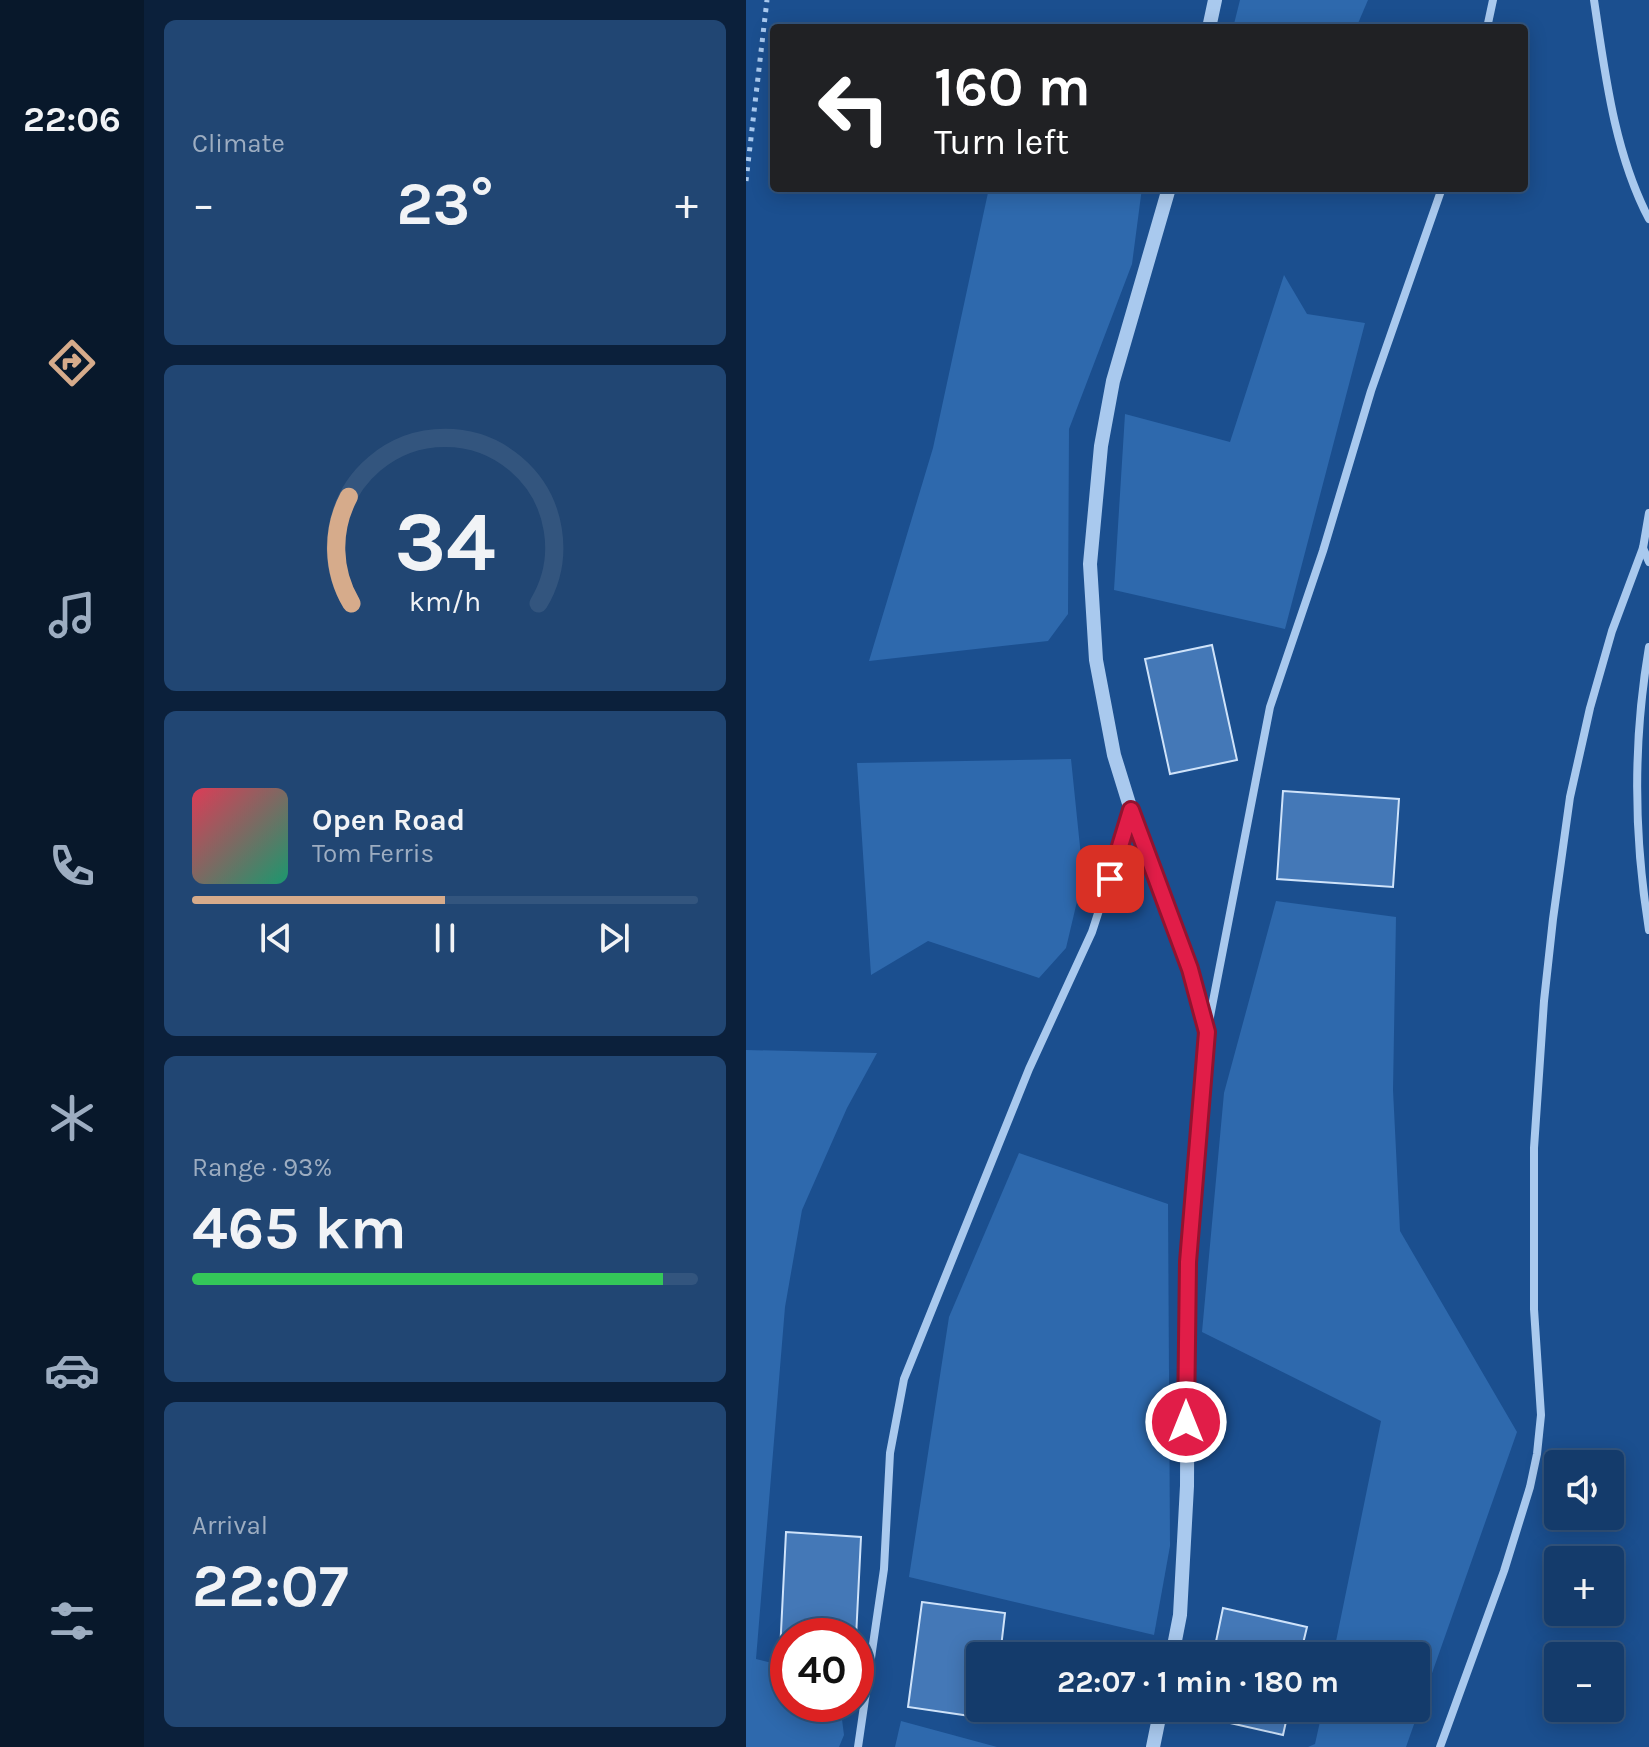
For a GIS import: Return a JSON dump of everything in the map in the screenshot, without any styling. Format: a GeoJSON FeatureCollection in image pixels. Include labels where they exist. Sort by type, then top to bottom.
{"type":"FeatureCollection","features":[{"type":"Feature","properties":{"kind":"street"},"geometry":{"type":"LineString","coordinates":[[1210,24],[1215,0]]}},
{"type":"Feature","properties":{"kind":"street"},"geometry":{"type":"LineString","coordinates":[[1488,24],[1493,0]]}},
{"type":"Feature","properties":{"kind":"street"},"geometry":{"type":"LineString","coordinates":[[1594,0],[1607,87],[1634,185],[1649,219]]}},
{"type":"Feature","properties":{"kind":"street"},"geometry":{"type":"LineString","coordinates":[[1168,192],[1113,381],[1101,446],[1090,564],[1096,660],[1114,755],[1190,969],[1207,1032]]}},
{"type":"Feature","properties":{"kind":"street"},"geometry":{"type":"LineString","coordinates":[[1175,1642],[1180,1615],[1187,1486],[1188,1262],[1207,1032],[1270,707],[1323,551],[1371,391],[1441,192]]}},
{"type":"Feature","properties":{"kind":"street"},"geometry":{"type":"LineString","coordinates":[[1440,1747],[1504,1571],[1537,1454],[1541,1415],[1534,1309],[1534,1163],[1542,1015],[1551,933],[1570,797],[1590,708],[1612,631],[1643,548],[1649,513]]}},
{"type":"Feature","properties":{"kind":"street"},"geometry":{"type":"LineString","coordinates":[[1643,548],[1649,562]]}},
{"type":"Feature","properties":{"kind":"street"},"geometry":{"type":"LineString","coordinates":[[1649,647],[1637,808],[1641,876],[1649,930]]}},
{"type":"Feature","properties":{"kind":"street"},"geometry":{"type":"LineString","coordinates":[[858,1747],[884,1569],[890,1453],[904,1379],[1029,1069],[1092,932],[1131,810]]}},
{"type":"Feature","properties":{"kind":"street"},"geometry":{"type":"LineString","coordinates":[[1153,1747],[1158,1722]]}},
{"type":"Feature","properties":{"kind":"path"},"geometry":{"type":"LineString","coordinates":[[746,181],[767,0]]}},
{"type":"Feature","properties":{"kind":"shaded area"},"geometry":{"type":"Polygon","coordinates":[[[1240,0],[1368,0],[1358,24],[1234,24],[1240,0]]]}},
{"type":"Feature","properties":{"kind":"shaded area"},"geometry":{"type":"Polygon","coordinates":[[[988,192],[1141,192],[1132,264],[1069,429],[1068,614],[1048,641],[869,661],[933,448],[988,192]]]}},
{"type":"Feature","properties":{"kind":"shaded area"},"geometry":{"type":"Polygon","coordinates":[[[1284,275],[1307,314],[1365,323],[1285,629],[1114,590],[1125,414],[1230,442],[1284,275]]]}},
{"type":"Feature","properties":{"kind":"shaded area"},"geometry":{"type":"Polygon","coordinates":[[[1071,759],[1083,876],[1066,948],[1039,978],[928,941],[871,975],[857,763],[1071,759]]]}},
{"type":"Feature","properties":{"kind":"shaded area"},"geometry":{"type":"Polygon","coordinates":[[[1276,901],[1396,917],[1393,1090],[1400,1231],[1517,1432],[1430,1679],[1430,1642],[1336,1642],[1381,1421],[1202,1332],[1224,1093],[1276,901]]]}},
{"type":"Feature","properties":{"kind":"shaded area"},"geometry":{"type":"Polygon","coordinates":[[[746,1050],[877,1053],[847,1108],[802,1210],[785,1307],[756,1659],[770,1662],[770,1722],[842,1722],[844,1735],[839,1747],[746,1747],[746,1050]]]}},
{"type":"Feature","properties":{"kind":"shaded area"},"geometry":{"type":"Polygon","coordinates":[[[1019,1153],[1168,1204],[1170,1546],[1154,1635],[909,1577],[949,1317],[1019,1153]]]}},
{"type":"Feature","properties":{"kind":"shaded area"},"geometry":{"type":"Polygon","coordinates":[[[901,1721],[997,1747],[895,1747],[901,1721]]]}},
{"type":"Feature","properties":{"kind":"shaded area"},"geometry":{"type":"Polygon","coordinates":[[[1320,1722],[1415,1722],[1406,1747],[1308,1747],[1315,1744],[1320,1722]]]}},
{"type":"Feature","properties":{"kind":"building"},"geometry":{"type":"Polygon","coordinates":[[[1212,645],[1237,760],[1170,774],[1145,659],[1212,645]]]}},
{"type":"Feature","properties":{"kind":"building"},"geometry":{"type":"Polygon","coordinates":[[[1283,791],[1399,799],[1393,887],[1277,879],[1283,791]]]}},
{"type":"Feature","properties":{"kind":"building"},"geometry":{"type":"Polygon","coordinates":[[[786,1532],[861,1537],[857,1618],[782,1618],[786,1532]]]}},
{"type":"Feature","properties":{"kind":"building"},"geometry":{"type":"Polygon","coordinates":[[[922,1602],[1005,1613],[1002,1642],[966,1642],[966,1715],[908,1707],[922,1602]]]}},
{"type":"Feature","properties":{"kind":"building"},"geometry":{"type":"Polygon","coordinates":[[[1223,1608],[1307,1627],[1303,1642],[1216,1642],[1223,1608]]]}},
{"type":"Feature","properties":{"kind":"building"},"geometry":{"type":"Polygon","coordinates":[[[1226,1722],[1286,1722],[1283,1735],[1226,1722]]]}},
{"type":"Feature","properties":{"kind":"route"},"geometry":{"type":"LineString","coordinates":[[1110,879],[1131,810],[1190,969],[1207,1032],[1188,1262],[1186,1422]]}}]}
